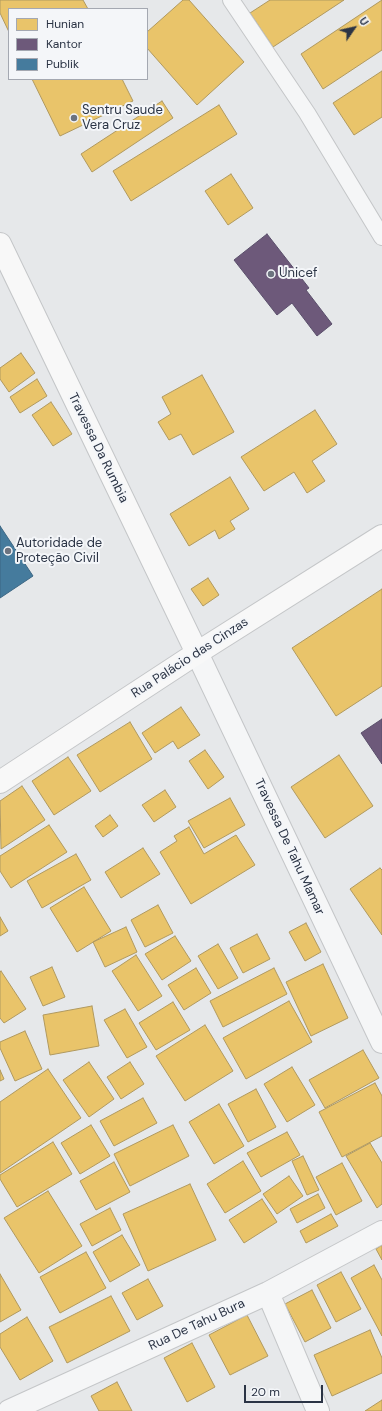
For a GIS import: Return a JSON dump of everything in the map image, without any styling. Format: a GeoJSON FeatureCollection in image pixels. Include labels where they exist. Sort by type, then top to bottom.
{"type":"FeatureCollection","features":[{"type":"Feature","properties":{"kind":"street","name":"Travessa Da Rumbia"},"geometry":{"type":"LineString","coordinates":[[0,244],[197,653]]}},
{"type":"Feature","properties":{"kind":"street","name":"Rua Palácio das Cinzas"},"geometry":{"type":"LineString","coordinates":[[0,782],[197,653],[382,536]]}},
{"type":"Feature","properties":{"kind":"street","name":"Travessa De Tahu Mamar"},"geometry":{"type":"LineString","coordinates":[[197,653],[382,1042]]}},
{"type":"Feature","properties":{"kind":"street","name":"Rua De Tahu Bura"},"geometry":{"type":"LineString","coordinates":[[9,1411],[268,1293],[382,1232]]}},
{"type":"Feature","properties":{"kind":"street"},"geometry":{"type":"LineString","coordinates":[[268,1293],[318,1411]]}},
{"type":"Feature","properties":{"kind":"lane"},"geometry":{"type":"LineString","coordinates":[[231,0],[307,113],[382,237]]}},
{"type":"Feature","properties":{"kind":"building: Hunian"},"geometry":{"type":"Polygon","coordinates":[[[0,0],[83,0],[87,8],[8,8],[8,30],[0,13],[0,0]]]}},
{"type":"Feature","properties":{"kind":"building: Hunian"},"geometry":{"type":"Polygon","coordinates":[[[183,0],[189,0],[244,62],[197,105],[148,49],[148,31],[183,0]]]}},
{"type":"Feature","properties":{"kind":"building: Hunian"},"geometry":{"type":"Polygon","coordinates":[[[270,0],[344,0],[273,47],[250,13],[270,0]]]}},
{"type":"Feature","properties":{"kind":"building: Hunian"},"geometry":{"type":"Polygon","coordinates":[[[382,0],[382,50],[323,89],[301,54],[382,0]]]}},
{"type":"Feature","properties":{"kind":"building: Hunian"},"geometry":{"type":"Polygon","coordinates":[[[382,71],[382,117],[354,135],[333,103],[382,71]]]}},
{"type":"Feature","properties":{"kind":"building: Hunian","name":"Sentru Saude Vera Cruz"},"geometry":{"type":"Polygon","coordinates":[[[32,80],[122,80],[133,101],[60,136],[32,80]]]}},
{"type":"Feature","properties":{"kind":"building: Hunian"},"geometry":{"type":"Polygon","coordinates":[[[162,101],[173,118],[92,172],[81,154],[162,101]]]}},
{"type":"Feature","properties":{"kind":"building: Hunian"},"geometry":{"type":"Polygon","coordinates":[[[219,105],[237,134],[131,201],[113,171],[219,105]]]}},
{"type":"Feature","properties":{"kind":"building: Hunian"},"geometry":{"type":"Polygon","coordinates":[[[231,174],[253,208],[228,225],[205,191],[231,174]]]}},
{"type":"Feature","properties":{"kind":"building: Hunian"},"geometry":{"type":"Polygon","coordinates":[[[21,353],[35,373],[9,392],[0,379],[0,368],[21,353]]]}},
{"type":"Feature","properties":{"kind":"building: Hunian"},"geometry":{"type":"Polygon","coordinates":[[[202,375],[234,432],[193,455],[181,434],[169,440],[158,422],[171,414],[162,397],[202,375]]]}},
{"type":"Feature","properties":{"kind":"building: Hunian"},"geometry":{"type":"Polygon","coordinates":[[[37,379],[47,396],[20,413],[10,397],[37,379]]]}},
{"type":"Feature","properties":{"kind":"building: Hunian"},"geometry":{"type":"Polygon","coordinates":[[[51,402],[72,434],[53,446],[32,415],[51,402]]]}},
{"type":"Feature","properties":{"kind":"building: Hunian"},"geometry":{"type":"Polygon","coordinates":[[[315,410],[337,444],[312,461],[325,481],[307,493],[294,472],[264,491],[241,457],[315,410]]]}},
{"type":"Feature","properties":{"kind":"building: Hunian"},"geometry":{"type":"Polygon","coordinates":[[[230,477],[249,509],[230,521],[235,529],[219,539],[215,530],[189,546],[170,514],[230,477]]]}},
{"type":"Feature","properties":{"kind":"building: Hunian"},"geometry":{"type":"Polygon","coordinates":[[[208,578],[219,595],[203,606],[191,589],[208,578]]]}},
{"type":"Feature","properties":{"kind":"building: Hunian"},"geometry":{"type":"Polygon","coordinates":[[[382,589],[382,686],[336,716],[292,648],[382,589]]]}},
{"type":"Feature","properties":{"kind":"building: Hunian"},"geometry":{"type":"Polygon","coordinates":[[[181,707],[200,735],[178,749],[173,741],[155,753],[142,733],[181,707]]]}},
{"type":"Feature","properties":{"kind":"building: Hunian"},"geometry":{"type":"Polygon","coordinates":[[[130,722],[152,759],[100,792],[77,755],[130,722]]]}},
{"type":"Feature","properties":{"kind":"building: Hunian"},"geometry":{"type":"Polygon","coordinates":[[[205,750],[224,777],[208,789],[189,761],[205,750]]]}},
{"type":"Feature","properties":{"kind":"building: Hunian"},"geometry":{"type":"Polygon","coordinates":[[[339,755],[373,806],[325,838],[291,787],[339,755]]]}},
{"type":"Feature","properties":{"kind":"building: Hunian"},"geometry":{"type":"Polygon","coordinates":[[[68,757],[91,791],[54,815],[32,781],[68,757]]]}},
{"type":"Feature","properties":{"kind":"building: Hunian"},"geometry":{"type":"Polygon","coordinates":[[[22,786],[45,820],[1,849],[0,801],[22,786]]]}},
{"type":"Feature","properties":{"kind":"building: Hunian"},"geometry":{"type":"Polygon","coordinates":[[[165,790],[176,807],[154,822],[142,805],[165,790]]]}},
{"type":"Feature","properties":{"kind":"building: Hunian"},"geometry":{"type":"Polygon","coordinates":[[[230,798],[245,825],[204,848],[188,821],[230,798]]]}},
{"type":"Feature","properties":{"kind":"building: Hunian"},"geometry":{"type":"Polygon","coordinates":[[[110,815],[118,826],[103,837],[95,826],[110,815]]]}},
{"type":"Feature","properties":{"kind":"building: Hunian"},"geometry":{"type":"Polygon","coordinates":[[[49,825],[67,852],[11,888],[0,871],[0,856],[49,825]]]}},
{"type":"Feature","properties":{"kind":"building: Hunian"},"geometry":{"type":"Polygon","coordinates":[[[189,827],[204,854],[236,835],[255,865],[191,904],[160,852],[177,841],[174,836],[189,827]]]}},
{"type":"Feature","properties":{"kind":"building: Hunian"},"geometry":{"type":"Polygon","coordinates":[[[143,848],[160,874],[121,898],[105,872],[143,848]]]}},
{"type":"Feature","properties":{"kind":"building: Hunian"},"geometry":{"type":"Polygon","coordinates":[[[76,854],[91,880],[42,908],[27,881],[76,854]]]}},
{"type":"Feature","properties":{"kind":"building: Hunian"},"geometry":{"type":"Polygon","coordinates":[[[380,868],[382,870],[382,935],[350,889],[380,868]]]}},
{"type":"Feature","properties":{"kind":"building: Hunian"},"geometry":{"type":"Polygon","coordinates":[[[84,887],[111,931],[77,952],[50,908],[84,887]]]}},
{"type":"Feature","properties":{"kind":"building: Hunian"},"geometry":{"type":"Polygon","coordinates":[[[158,905],[173,933],[145,947],[131,920],[158,905]]]}},
{"type":"Feature","properties":{"kind":"building: Hunian"},"geometry":{"type":"Polygon","coordinates":[[[0,917],[8,931],[0,936],[0,917]]]}},
{"type":"Feature","properties":{"kind":"building: Hunian"},"geometry":{"type":"Polygon","coordinates":[[[306,923],[321,952],[305,961],[289,932],[306,923]]]}},
{"type":"Feature","properties":{"kind":"building: Hunian"},"geometry":{"type":"Polygon","coordinates":[[[126,927],[137,952],[105,967],[93,942],[126,927]]]}},
{"type":"Feature","properties":{"kind":"building: Hunian"},"geometry":{"type":"Polygon","coordinates":[[[257,934],[270,959],[243,973],[230,948],[257,934]]]}},
{"type":"Feature","properties":{"kind":"building: Hunian"},"geometry":{"type":"Polygon","coordinates":[[[175,936],[191,961],[162,980],[145,954],[175,936]]]}},
{"type":"Feature","properties":{"kind":"building: Hunian"},"geometry":{"type":"Polygon","coordinates":[[[218,944],[238,978],[218,989],[198,956],[218,944]]]}},
{"type":"Feature","properties":{"kind":"building: Hunian"},"geometry":{"type":"Polygon","coordinates":[[[136,955],[162,996],[138,1011],[112,971],[136,955]]]}},
{"type":"Feature","properties":{"kind":"building: Hunian"},"geometry":{"type":"Polygon","coordinates":[[[323,964],[348,1018],[311,1036],[286,982],[323,964]]]}},
{"type":"Feature","properties":{"kind":"building: Hunian"},"geometry":{"type":"Polygon","coordinates":[[[52,967],[65,997],[43,1006],[30,977],[52,967]]]}},
{"type":"Feature","properties":{"kind":"building: Hunian"},"geometry":{"type":"Polygon","coordinates":[[[196,968],[211,993],[184,1010],[168,985],[196,968]]]}},
{"type":"Feature","properties":{"kind":"building: Hunian"},"geometry":{"type":"Polygon","coordinates":[[[274,968],[287,994],[223,1027],[210,1001],[274,968]]]}},
{"type":"Feature","properties":{"kind":"building: Hunian"},"geometry":{"type":"Polygon","coordinates":[[[1,971],[26,1009],[4,1023],[0,1018],[1,971]]]}},
{"type":"Feature","properties":{"kind":"building: Hunian"},"geometry":{"type":"Polygon","coordinates":[[[289,1001],[312,1042],[246,1079],[223,1038],[289,1001]]]}},
{"type":"Feature","properties":{"kind":"building: Hunian"},"geometry":{"type":"Polygon","coordinates":[[[173,1002],[190,1030],[156,1050],[139,1023],[173,1002]]]}},
{"type":"Feature","properties":{"kind":"building: Hunian"},"geometry":{"type":"Polygon","coordinates":[[[92,1006],[99,1046],[50,1055],[43,1015],[92,1006]]]}},
{"type":"Feature","properties":{"kind":"building: Hunian"},"geometry":{"type":"Polygon","coordinates":[[[125,1009],[147,1047],[127,1058],[104,1020],[125,1009]]]}},
{"type":"Feature","properties":{"kind":"building: Hunian"},"geometry":{"type":"Polygon","coordinates":[[[205,1025],[233,1071],[185,1101],[156,1056],[205,1025]]]}},
{"type":"Feature","properties":{"kind":"building: Hunian"},"geometry":{"type":"Polygon","coordinates":[[[25,1031],[42,1069],[15,1081],[0,1048],[0,1042],[25,1031]]]}},
{"type":"Feature","properties":{"kind":"building: Hunian"},"geometry":{"type":"Polygon","coordinates":[[[363,1050],[379,1078],[325,1108],[309,1080],[363,1050]]]}},
{"type":"Feature","properties":{"kind":"building: Hunian"},"geometry":{"type":"Polygon","coordinates":[[[89,1062],[114,1099],[89,1117],[63,1080],[89,1062]]]}},
{"type":"Feature","properties":{"kind":"building: Hunian"},"geometry":{"type":"Polygon","coordinates":[[[130,1062],[144,1084],[121,1099],[107,1077],[130,1062]]]}},
{"type":"Feature","properties":{"kind":"building: Hunian"},"geometry":{"type":"Polygon","coordinates":[[[292,1067],[315,1105],[287,1122],[264,1084],[292,1067]]]}},
{"type":"Feature","properties":{"kind":"building: Hunian"},"geometry":{"type":"Polygon","coordinates":[[[48,1069],[81,1118],[0,1173],[0,1102],[48,1069]]]}},
{"type":"Feature","properties":{"kind":"building: Hunian"},"geometry":{"type":"Polygon","coordinates":[[[0,1070],[4,1079],[0,1081],[0,1070]]]}},
{"type":"Feature","properties":{"kind":"building: Hunian"},"geometry":{"type":"Polygon","coordinates":[[[375,1083],[382,1096],[382,1136],[342,1157],[319,1112],[375,1083]]]}},
{"type":"Feature","properties":{"kind":"building: Hunian"},"geometry":{"type":"Polygon","coordinates":[[[256,1089],[276,1127],[248,1142],[228,1104],[256,1089]]]}},
{"type":"Feature","properties":{"kind":"building: Hunian"},"geometry":{"type":"Polygon","coordinates":[[[143,1098],[157,1123],[114,1146],[100,1121],[143,1098]]]}},
{"type":"Feature","properties":{"kind":"building: Hunian"},"geometry":{"type":"Polygon","coordinates":[[[219,1104],[244,1146],[214,1164],[189,1122],[219,1104]]]}},
{"type":"Feature","properties":{"kind":"building: Hunian"},"geometry":{"type":"Polygon","coordinates":[[[91,1125],[110,1156],[80,1174],[61,1143],[91,1125]]]}},
{"type":"Feature","properties":{"kind":"building: Hunian"},"geometry":{"type":"Polygon","coordinates":[[[173,1125],[189,1156],[130,1186],[114,1154],[173,1125]]]}},
{"type":"Feature","properties":{"kind":"building: Hunian"},"geometry":{"type":"Polygon","coordinates":[[[287,1132],[300,1155],[261,1177],[247,1153],[287,1132]]]}},
{"type":"Feature","properties":{"kind":"building: Hunian"},"geometry":{"type":"Polygon","coordinates":[[[53,1142],[72,1174],[17,1207],[0,1179],[0,1175],[53,1142]]]}},
{"type":"Feature","properties":{"kind":"building: Hunian"},"geometry":{"type":"Polygon","coordinates":[[[370,1143],[382,1163],[382,1204],[377,1208],[346,1156],[370,1143]]]}},
{"type":"Feature","properties":{"kind":"building: Hunian"},"geometry":{"type":"Polygon","coordinates":[[[303,1156],[319,1190],[307,1195],[292,1161],[303,1156]]]}},
{"type":"Feature","properties":{"kind":"building: Hunian"},"geometry":{"type":"Polygon","coordinates":[[[243,1161],[261,1191],[225,1213],[207,1184],[243,1161]]]}},
{"type":"Feature","properties":{"kind":"building: Hunian"},"geometry":{"type":"Polygon","coordinates":[[[114,1162],[130,1192],[96,1210],[80,1181],[114,1162]]]}},
{"type":"Feature","properties":{"kind":"building: Hunian"},"geometry":{"type":"Polygon","coordinates":[[[342,1163],[362,1201],[336,1215],[316,1177],[342,1163]]]}},
{"type":"Feature","properties":{"kind":"building: Hunian"},"geometry":{"type":"Polygon","coordinates":[[[289,1176],[303,1196],[277,1214],[263,1194],[289,1176]]]}},
{"type":"Feature","properties":{"kind":"building: Hunian"},"geometry":{"type":"Polygon","coordinates":[[[190,1184],[216,1240],[148,1271],[123,1214],[190,1184]]]}},
{"type":"Feature","properties":{"kind":"building: Hunian"},"geometry":{"type":"Polygon","coordinates":[[[48,1191],[82,1246],[39,1273],[4,1218],[48,1191]]]}},
{"type":"Feature","properties":{"kind":"building: Hunian"},"geometry":{"type":"Polygon","coordinates":[[[318,1194],[325,1208],[297,1223],[290,1209],[318,1194]]]}},
{"type":"Feature","properties":{"kind":"building: Hunian"},"geometry":{"type":"Polygon","coordinates":[[[262,1199],[277,1222],[244,1243],[229,1220],[262,1199]]]}},
{"type":"Feature","properties":{"kind":"building: Hunian"},"geometry":{"type":"Polygon","coordinates":[[[110,1208],[121,1230],[92,1246],[80,1224],[110,1208]]]}},
{"type":"Feature","properties":{"kind":"building: Hunian"},"geometry":{"type":"Polygon","coordinates":[[[331,1214],[338,1226],[306,1243],[300,1231],[331,1214]]]}},
{"type":"Feature","properties":{"kind":"building: Hunian"},"geometry":{"type":"Polygon","coordinates":[[[122,1235],[140,1265],[110,1282],[93,1252],[122,1235]]]}},
{"type":"Feature","properties":{"kind":"building: Hunian"},"geometry":{"type":"Polygon","coordinates":[[[382,1245],[382,1260],[376,1249],[382,1245]]]}},
{"type":"Feature","properties":{"kind":"building: Hunian"},"geometry":{"type":"Polygon","coordinates":[[[86,1252],[106,1288],[60,1313],[40,1277],[86,1252]]]}},
{"type":"Feature","properties":{"kind":"building: Hunian"},"geometry":{"type":"Polygon","coordinates":[[[374,1265],[382,1280],[382,1336],[351,1278],[374,1265]]]}},
{"type":"Feature","properties":{"kind":"building: Hunian"},"geometry":{"type":"Polygon","coordinates":[[[341,1272],[361,1309],[336,1322],[317,1285],[341,1272]]]}},
{"type":"Feature","properties":{"kind":"building: Hunian"},"geometry":{"type":"Polygon","coordinates":[[[0,1274],[21,1310],[0,1322],[0,1274]]]}},
{"type":"Feature","properties":{"kind":"building: Hunian"},"geometry":{"type":"Polygon","coordinates":[[[148,1279],[163,1306],[137,1320],[122,1293],[148,1279]]]}},
{"type":"Feature","properties":{"kind":"building: Hunian"},"geometry":{"type":"Polygon","coordinates":[[[312,1290],[331,1328],[305,1342],[285,1304],[312,1290]]]}},
{"type":"Feature","properties":{"kind":"building: Hunian"},"geometry":{"type":"Polygon","coordinates":[[[111,1296],[130,1331],[67,1363],[49,1327],[111,1296]]]}},
{"type":"Feature","properties":{"kind":"building: Hunian"},"geometry":{"type":"Polygon","coordinates":[[[247,1315],[268,1356],[230,1375],[209,1335],[247,1315]]]}},
{"type":"Feature","properties":{"kind":"building: Hunian"},"geometry":{"type":"Polygon","coordinates":[[[27,1317],[53,1361],[20,1380],[0,1347],[0,1334],[27,1317]]]}},
{"type":"Feature","properties":{"kind":"building: Hunian"},"geometry":{"type":"Polygon","coordinates":[[[370,1330],[382,1358],[382,1373],[332,1396],[314,1355],[370,1330]]]}},
{"type":"Feature","properties":{"kind":"building: Hunian"},"geometry":{"type":"Polygon","coordinates":[[[192,1343],[215,1387],[187,1402],[164,1358],[192,1343]]]}},
{"type":"Feature","properties":{"kind":"building: Hunian"},"geometry":{"type":"Polygon","coordinates":[[[117,1382],[132,1411],[99,1411],[91,1396],[117,1382]]]}},
{"type":"Feature","properties":{"kind":"building: Hunian"},"geometry":{"type":"Polygon","coordinates":[[[382,1400],[382,1411],[365,1411],[382,1400]]]}},
{"type":"Feature","properties":{"kind":"building: Kantor","name":"Unicef"},"geometry":{"type":"Polygon","coordinates":[[[267,234],[309,288],[306,290],[332,324],[317,336],[292,303],[277,315],[234,260],[267,234]]]}},
{"type":"Feature","properties":{"kind":"building: Kantor"},"geometry":{"type":"Polygon","coordinates":[[[382,719],[382,764],[361,733],[382,719]]]}},
{"type":"Feature","properties":{"kind":"building: Publik","name":"Autoridade de Proteção Civil"},"geometry":{"type":"Polygon","coordinates":[[[0,526],[33,576],[0,598],[0,526]]]}},
{"type":"Feature","properties":{"kind":"place","name":"Sentru Saude Vera Cruz"},"geometry":{"type":"Point","coordinates":[74,118]}},
{"type":"Feature","properties":{"kind":"place","name":"Unicef"},"geometry":{"type":"Point","coordinates":[271,274]}},
{"type":"Feature","properties":{"kind":"place","name":"Autoridade de Proteção Civil"},"geometry":{"type":"Point","coordinates":[8,551]}}]}
